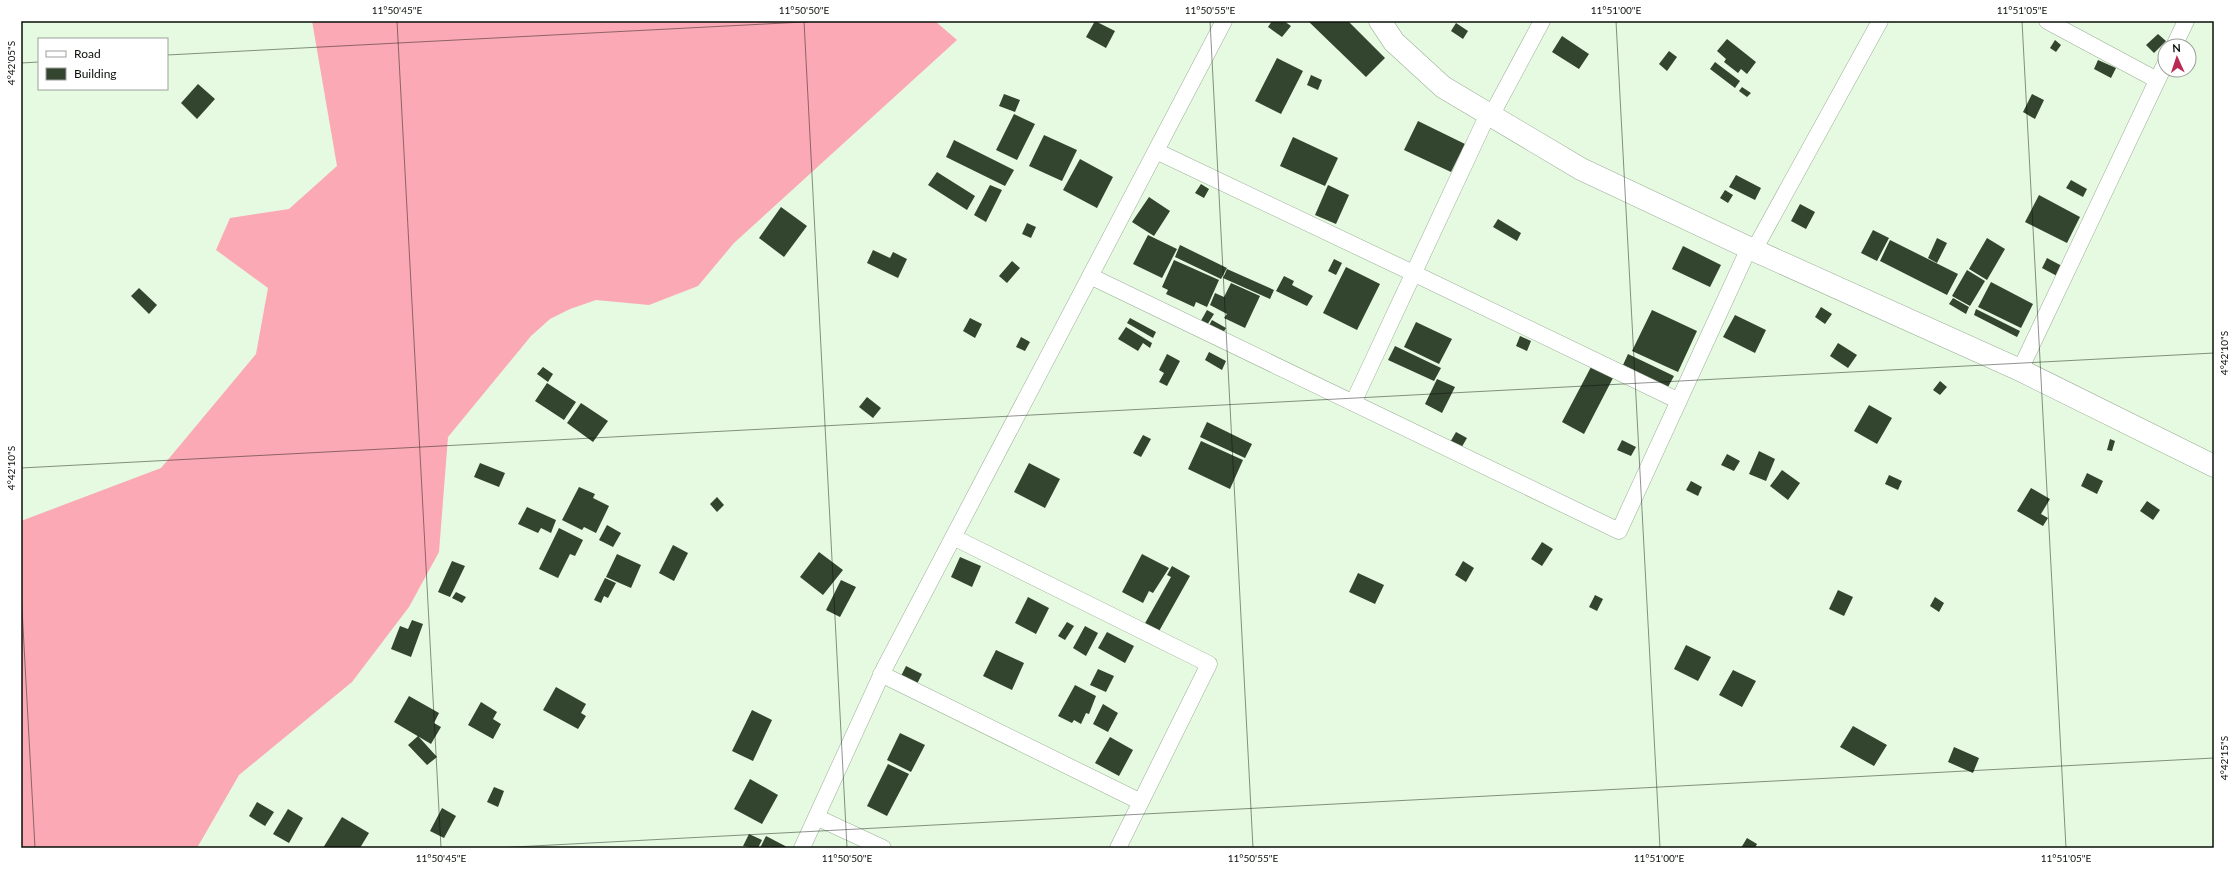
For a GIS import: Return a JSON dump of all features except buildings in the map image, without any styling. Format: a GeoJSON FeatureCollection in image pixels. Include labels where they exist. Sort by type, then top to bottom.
{"type":"FeatureCollection","features":[{"type":"Feature","properties":{"kind":"highway"},"geometry":{"type":"LineString","coordinates":[[1380,21],[1394,42],[1443,87],[1581,169],[1752,249],[2020,370],[2214,466]]}},
{"type":"Feature","properties":{"kind":"street"},"geometry":{"type":"LineString","coordinates":[[802,848],[881,674],[1224,21]]}},
{"type":"Feature","properties":{"kind":"street"},"geometry":{"type":"LineString","coordinates":[[1353,403],[1413,273],[1490,115],[1542,21]]}},
{"type":"Feature","properties":{"kind":"street"},"geometry":{"type":"LineString","coordinates":[[1090,276],[1619,531],[1678,401],[1752,249],[1880,21]]}},
{"type":"Feature","properties":{"kind":"street"},"geometry":{"type":"LineString","coordinates":[[2020,370],[2157,80],[2046,21]]}},
{"type":"Feature","properties":{"kind":"street"},"geometry":{"type":"LineString","coordinates":[[2178,38],[2186,21]]}},
{"type":"Feature","properties":{"kind":"street"},"geometry":{"type":"LineString","coordinates":[[1156,151],[1678,401]]}},
{"type":"Feature","properties":{"kind":"street"},"geometry":{"type":"LineString","coordinates":[[953,537],[1209,664],[1118,848]]}},
{"type":"Feature","properties":{"kind":"street"},"geometry":{"type":"LineString","coordinates":[[881,674],[1141,802]]}},
{"type":"Feature","properties":{"kind":"street"},"geometry":{"type":"LineString","coordinates":[[816,817],[883,848]]}},
{"type":"Feature","properties":{"kind":"shaded area"},"geometry":{"type":"Polygon","coordinates":[[[312,21],[935,21],[957,40],[734,243],[698,286],[649,305],[596,300],[570,309],[550,319],[531,336],[448,437],[439,552],[409,607],[352,682],[239,775],[197,848],[21,848],[21,521],[161,468],[256,354],[268,288],[216,250],[230,218],[289,209],[337,166],[312,21]]]}}]}
